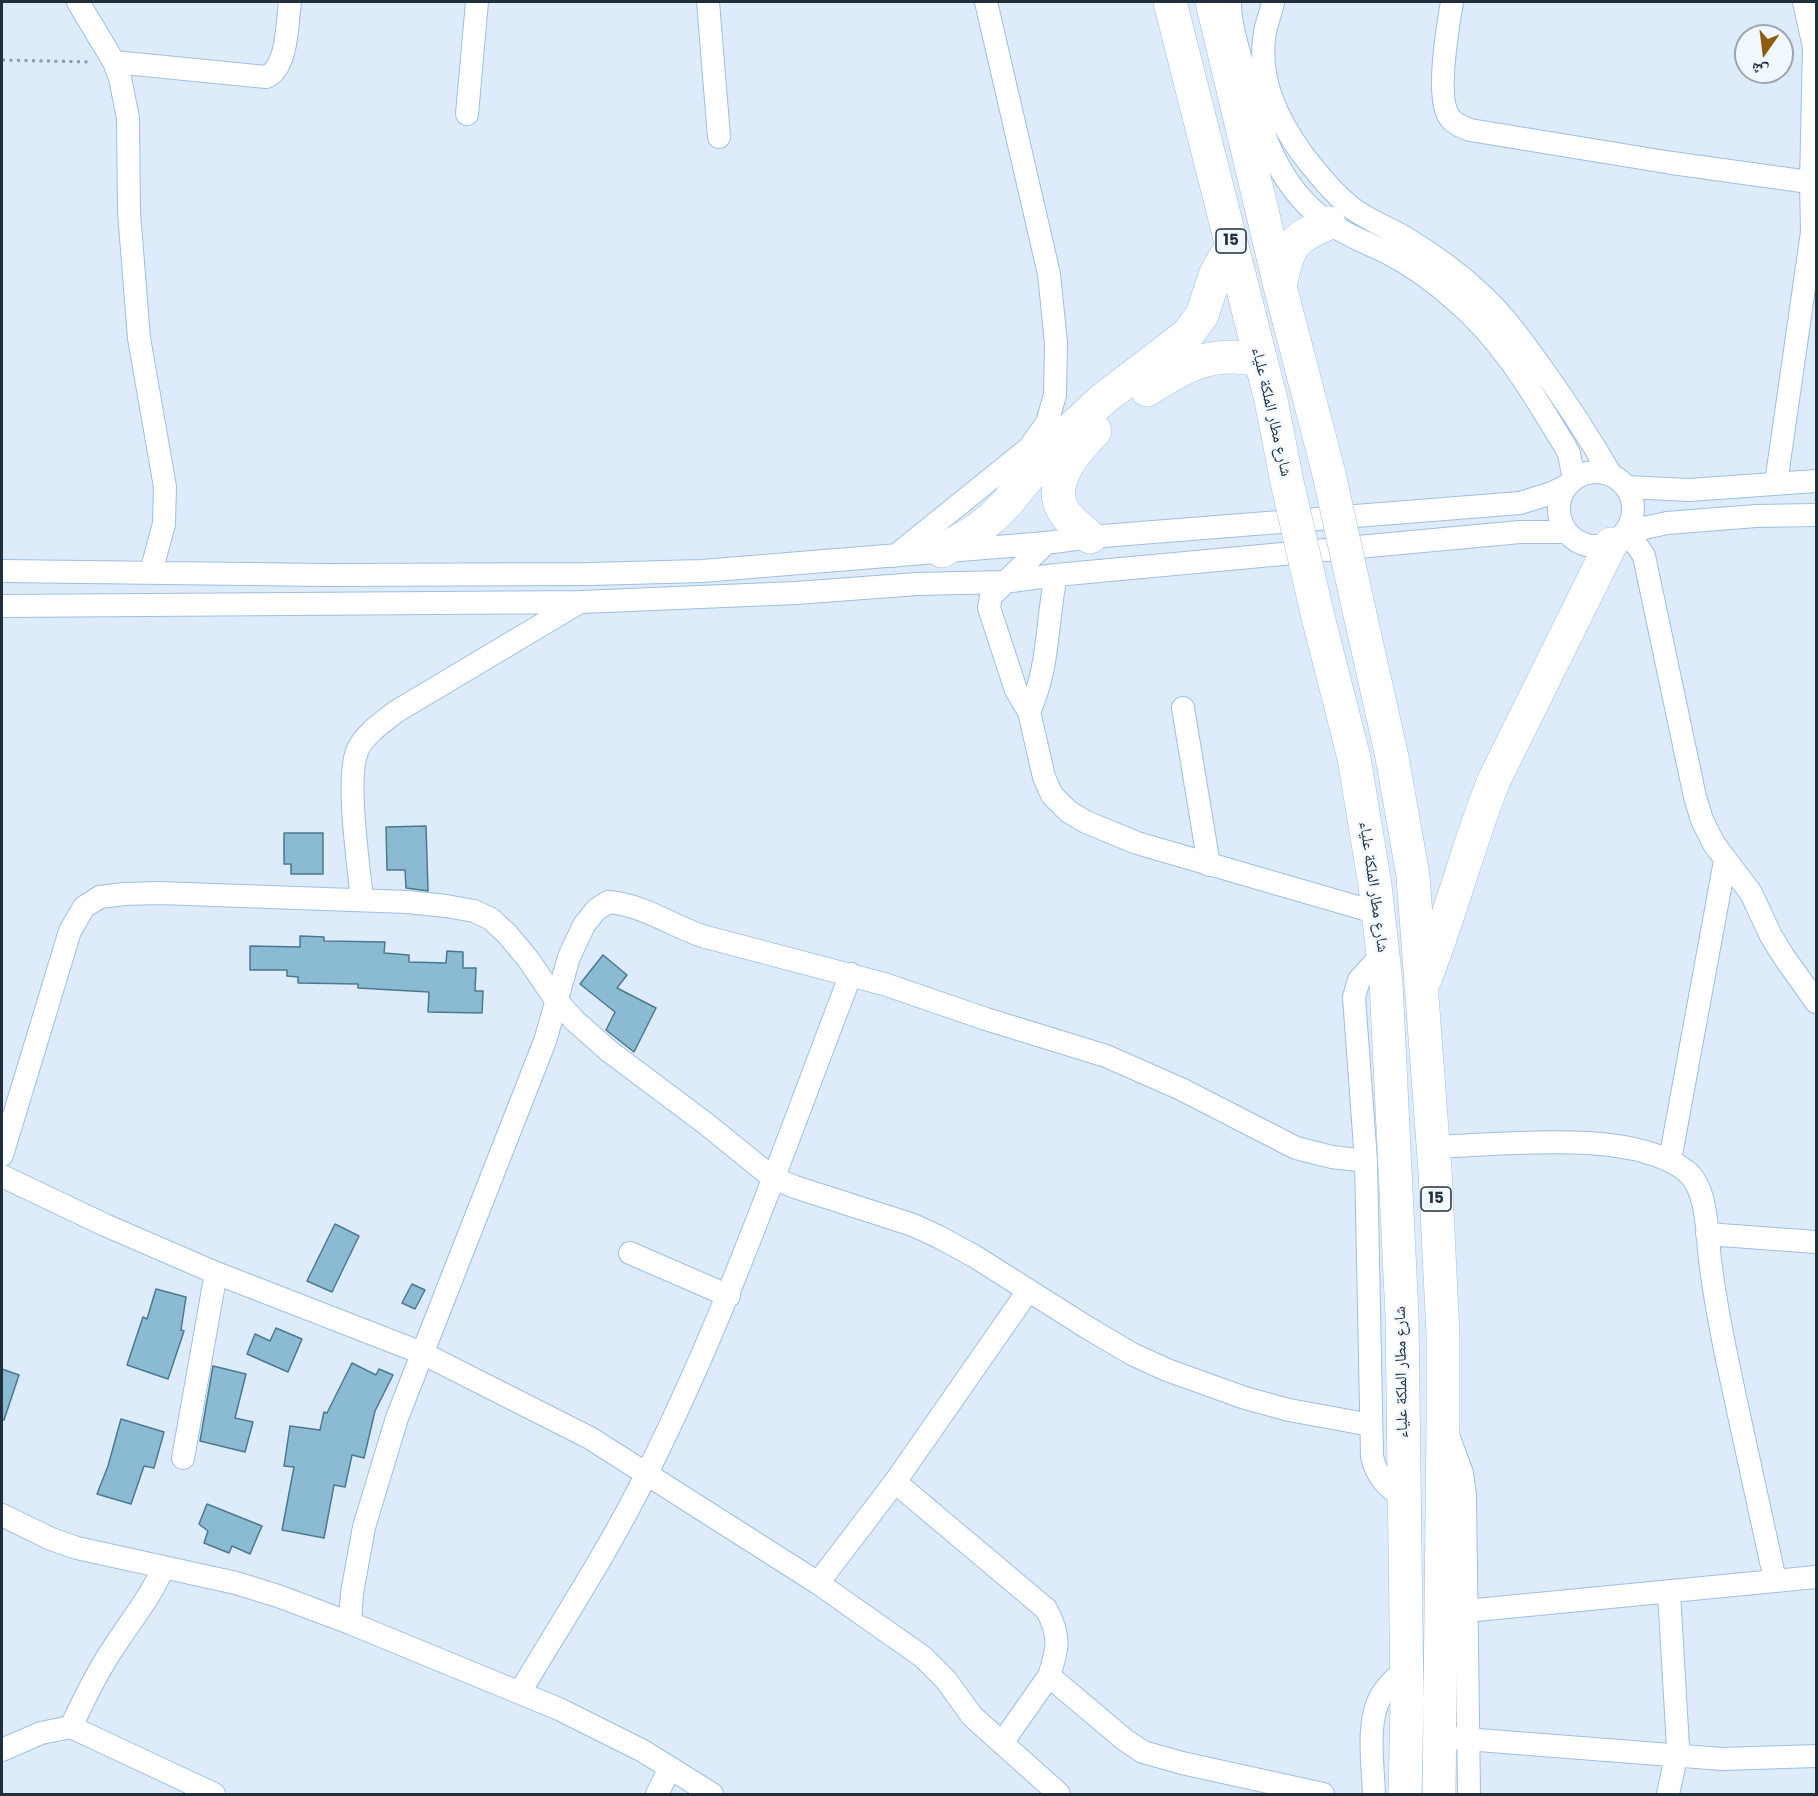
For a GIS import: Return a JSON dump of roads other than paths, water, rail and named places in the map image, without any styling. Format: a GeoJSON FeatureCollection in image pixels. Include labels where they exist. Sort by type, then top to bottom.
{"type":"FeatureCollection","features":[{"type":"Feature","properties":{"kind":"highway","name":"شارع مطار الملكة علياء"},"geometry":{"type":"LineString","coordinates":[[1170,2],[1271,400],[1318,617],[1354,758],[1378,913],[1386,982],[1401,1304],[1407,1667],[1405,1794]]}},
{"type":"Feature","properties":{"kind":"highway","name":"15"},"geometry":{"type":"LineString","coordinates":[[1212,2],[1280,286],[1329,474],[1392,757],[1413,876],[1433,1147],[1443,1334],[1443,1423],[1454,1738],[1439,1794]]}},
{"type":"Feature","properties":{"kind":"highway"},"geometry":{"type":"LineString","coordinates":[[1280,286],[1289,251],[1294,242],[1302,235],[1329,223]]}},
{"type":"Feature","properties":{"kind":"highway"},"geometry":{"type":"LineString","coordinates":[[942,551],[977,530],[993,517],[1056,444],[1093,408],[1188,334],[1202,315],[1216,273],[1232,246]]}},
{"type":"Feature","properties":{"kind":"highway"},"geometry":{"type":"LineString","coordinates":[[1090,537],[1063,511],[1058,488],[1071,458],[1093,433],[1116,411],[1184,367],[1221,356],[1260,360]]}},
{"type":"Feature","properties":{"kind":"highway"},"geometry":{"type":"LineString","coordinates":[[1422,986],[1441,936],[1480,813],[1494,780],[1620,537]]}},
{"type":"Feature","properties":{"kind":"street"},"geometry":{"type":"LineString","coordinates":[[78,2],[114,62],[123,87],[128,118],[129,212],[139,338],[165,487],[164,524],[151,572]]}},
{"type":"Feature","properties":{"kind":"street"},"geometry":{"type":"LineString","coordinates":[[114,62],[266,77],[273,74],[279,66],[283,54],[290,2]]}},
{"type":"Feature","properties":{"kind":"street"},"geometry":{"type":"LineString","coordinates":[[468,114],[477,2]]}},
{"type":"Feature","properties":{"kind":"street"},"geometry":{"type":"LineString","coordinates":[[708,2],[718,136]]}},
{"type":"Feature","properties":{"kind":"street"},"geometry":{"type":"LineString","coordinates":[[895,556],[1029,448],[1047,423],[1055,395],[1056,343],[1049,274],[986,2]]}},
{"type":"Feature","properties":{"kind":"street"},"geometry":{"type":"LineString","coordinates":[[1230,2],[1233,29],[1261,129],[1269,149],[1288,181],[1300,196],[1329,223],[1412,268],[1457,302],[1480,324],[1521,374],[1569,454],[1570,483],[1559,504],[1559,514],[1567,532],[1582,544],[1591,546],[1667,523],[1756,516],[1816,515]]}},
{"type":"Feature","properties":{"kind":"street"},"geometry":{"type":"LineString","coordinates":[[1274,2],[1265,33],[1264,65],[1275,111],[1291,138],[1324,182],[1353,208],[1430,253],[1486,299],[1507,322],[1548,376],[1634,504],[1634,514],[1620,537]]}},
{"type":"Feature","properties":{"kind":"street"},"geometry":{"type":"LineString","coordinates":[[1452,2],[1444,64],[1443,100],[1450,119],[1458,126],[1552,144],[1814,183]]}},
{"type":"Feature","properties":{"kind":"street"},"geometry":{"type":"LineString","coordinates":[[1776,483],[1812,232],[1815,44],[1804,2]]}},
{"type":"Feature","properties":{"kind":"street"},"geometry":{"type":"LineString","coordinates":[[2,571],[328,575],[590,574],[702,571],[1520,503],[1536,499],[1591,472],[1618,481],[1689,490],[1816,481]]}},
{"type":"Feature","properties":{"kind":"street"},"geometry":{"type":"LineString","coordinates":[[2,606],[581,602],[785,593],[917,584],[1004,582],[1056,575],[1520,532],[1567,532]]}},
{"type":"Feature","properties":{"kind":"street"},"geometry":{"type":"LineString","coordinates":[[1620,537],[1636,544],[1644,556],[1695,797],[1702,820],[1725,861],[1750,893],[1780,950],[1816,1002]]}},
{"type":"Feature","properties":{"kind":"street"},"geometry":{"type":"LineString","coordinates":[[1046,543],[991,596],[989,608],[1016,690],[1029,712],[1044,777],[1052,795],[1069,812],[1102,829],[1209,865],[1378,913]]}},
{"type":"Feature","properties":{"kind":"street"},"geometry":{"type":"LineString","coordinates":[[1029,712],[1039,691],[1043,675],[1056,575]]}},
{"type":"Feature","properties":{"kind":"street"},"geometry":{"type":"LineString","coordinates":[[362,900],[352,786],[353,762],[358,748],[373,730],[397,711],[581,602]]}},
{"type":"Feature","properties":{"kind":"street"},"geometry":{"type":"LineString","coordinates":[[1183,708],[1209,865]]}},
{"type":"Feature","properties":{"kind":"street"},"geometry":{"type":"LineString","coordinates":[[1670,1160],[1725,861]]}},
{"type":"Feature","properties":{"kind":"street"},"geometry":{"type":"LineString","coordinates":[[2,1155],[70,930],[84,907],[100,897],[124,894],[362,900],[446,906],[474,911],[491,919],[508,935],[528,959],[556,1000],[575,1021],[609,1051],[705,1123],[772,1178],[913,1225],[974,1256],[1123,1349],[1167,1370],[1245,1398],[1289,1410],[1371,1425]]}},
{"type":"Feature","properties":{"kind":"street"},"geometry":{"type":"LineString","coordinates":[[350,1623],[352,1593],[363,1527],[397,1418],[545,1041],[569,957],[584,926],[596,910],[608,902],[631,905],[702,936],[850,974],[1122,1062],[1182,1089],[1296,1148],[1332,1157],[1366,1161]]}},
{"type":"Feature","properties":{"kind":"street"},"geometry":{"type":"LineString","coordinates":[[1383,954],[1359,980],[1354,997],[1366,1161],[1371,1425],[1374,1467],[1379,1478],[1404,1500]]}},
{"type":"Feature","properties":{"kind":"street"},"geometry":{"type":"LineString","coordinates":[[520,1692],[647,1474],[729,1296],[850,974]]}},
{"type":"Feature","properties":{"kind":"street"},"geometry":{"type":"LineString","coordinates":[[1433,1147],[1585,1142],[1645,1150],[1670,1160],[1688,1172],[1697,1185],[1704,1205],[1724,1348],[1775,1580]]}},
{"type":"Feature","properties":{"kind":"street"},"geometry":{"type":"LineString","coordinates":[[2,1176],[105,1225],[216,1273],[422,1353],[558,1421],[647,1474],[818,1583],[923,1656],[936,1668],[972,1716],[1059,1794]]}},
{"type":"Feature","properties":{"kind":"street"},"geometry":{"type":"LineString","coordinates":[[1707,1234],[1816,1242]]}},
{"type":"Feature","properties":{"kind":"street"},"geometry":{"type":"LineString","coordinates":[[630,1253],[729,1296]]}},
{"type":"Feature","properties":{"kind":"street"},"geometry":{"type":"LineString","coordinates":[[183,1458],[216,1273]]}},
{"type":"Feature","properties":{"kind":"street"},"geometry":{"type":"LineString","coordinates":[[818,1583],[895,1482],[1028,1291]]}},
{"type":"Feature","properties":{"kind":"street"},"geometry":{"type":"LineString","coordinates":[[1443,1423],[1462,1473],[1465,1496],[1466,1611],[1454,1738],[1469,1794]]}},
{"type":"Feature","properties":{"kind":"street"},"geometry":{"type":"LineString","coordinates":[[895,1482],[1046,1609],[1054,1623],[1058,1635],[1057,1652],[1049,1676],[1002,1743]]}},
{"type":"Feature","properties":{"kind":"street"},"geometry":{"type":"LineString","coordinates":[[2,1515],[33,1531],[77,1548],[236,1583],[350,1623],[520,1692],[606,1732],[712,1794]]}},
{"type":"Feature","properties":{"kind":"street"},"geometry":{"type":"LineString","coordinates":[[71,1727],[110,1652],[150,1594],[163,1568]]}},
{"type":"Feature","properties":{"kind":"street"},"geometry":{"type":"LineString","coordinates":[[1466,1611],[1816,1577]]}},
{"type":"Feature","properties":{"kind":"street"},"geometry":{"type":"LineString","coordinates":[[1668,1794],[1676,1756],[1677,1721],[1669,1593]]}},
{"type":"Feature","properties":{"kind":"street"},"geometry":{"type":"LineString","coordinates":[[1374,1794],[1373,1731],[1376,1705],[1382,1693],[1407,1667]]}},
{"type":"Feature","properties":{"kind":"street"},"geometry":{"type":"LineString","coordinates":[[1049,1676],[1125,1740],[1143,1752],[1182,1763],[1323,1794]]}},
{"type":"Feature","properties":{"kind":"street"},"geometry":{"type":"LineString","coordinates":[[2,1750],[41,1733],[71,1727],[214,1794]]}},
{"type":"Feature","properties":{"kind":"street"},"geometry":{"type":"LineString","coordinates":[[1454,1738],[1676,1756],[1732,1758],[1816,1756]]}},
{"type":"Feature","properties":{"kind":"street"},"geometry":{"type":"LineString","coordinates":[[657,1794],[670,1768]]}}]}
